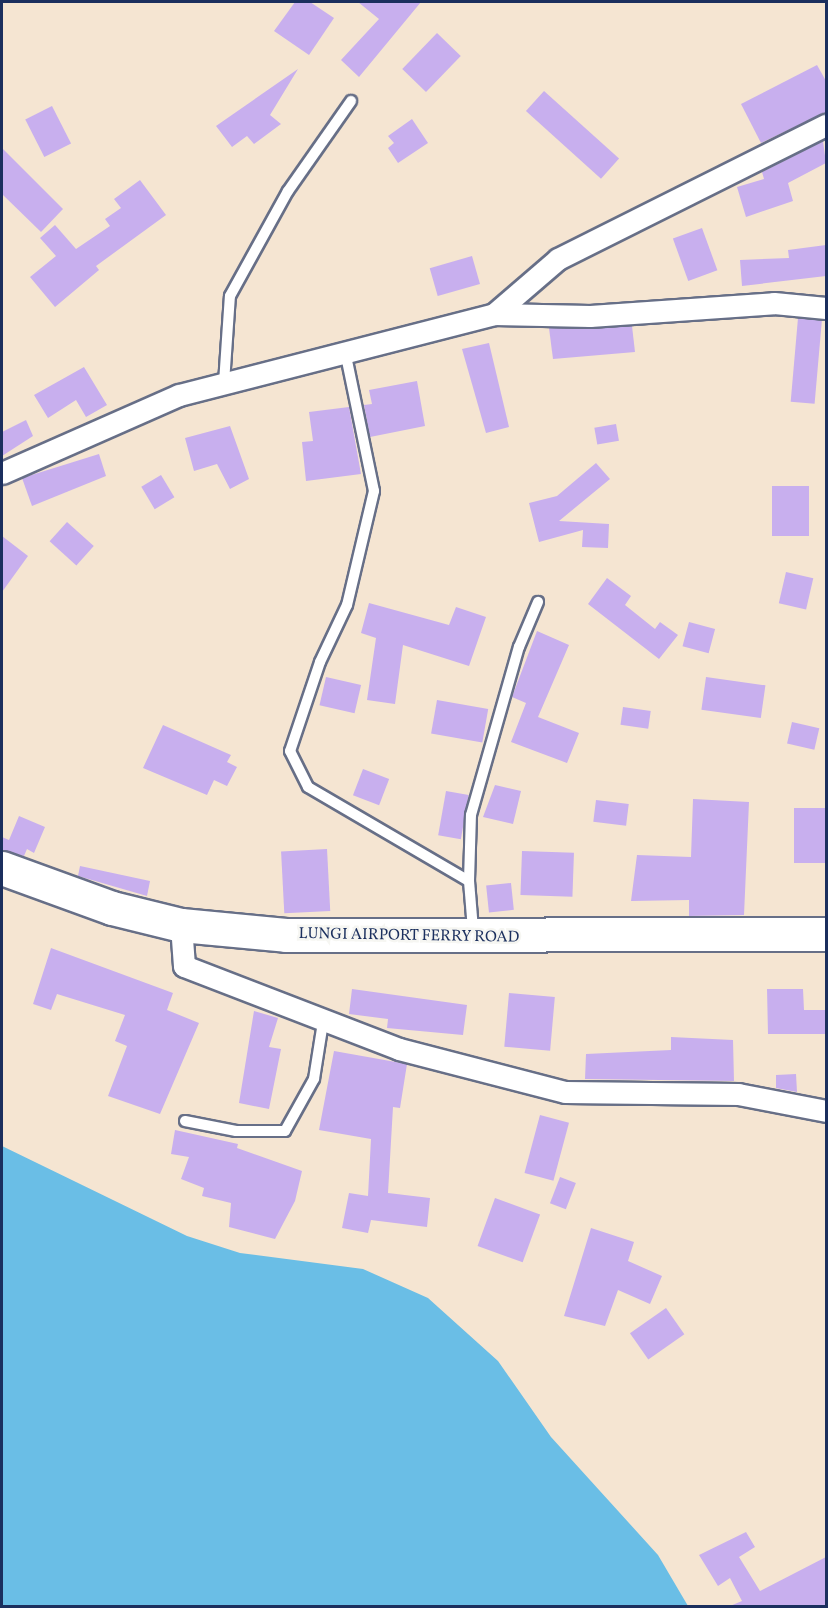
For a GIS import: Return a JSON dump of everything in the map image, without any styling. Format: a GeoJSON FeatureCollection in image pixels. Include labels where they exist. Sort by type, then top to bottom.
{"type":"FeatureCollection","features":[{"type":"Feature","properties":{"kind":"main road","name":"LUNGI AIRPORT FERRY ROAD"},"geometry":{"type":"LineString","coordinates":[[2,868],[112,908],[181,924],[286,935],[473,937],[826,934]]}},
{"type":"Feature","properties":{"kind":"street"},"geometry":{"type":"LineString","coordinates":[[494,314],[558,259],[826,125]]}},
{"type":"Feature","properties":{"kind":"street"},"geometry":{"type":"LineString","coordinates":[[2,473],[85,433],[224,383],[494,314],[590,316],[774,303],[826,308]]}},
{"type":"Feature","properties":{"kind":"street"},"geometry":{"type":"LineString","coordinates":[[181,924],[184,966],[323,1022],[399,1049],[565,1092],[738,1094],[826,1111]]}},
{"type":"Feature","properties":{"kind":"lane"},"geometry":{"type":"LineString","coordinates":[[224,383],[230,296],[288,190],[351,101]]}},
{"type":"Feature","properties":{"kind":"lane"},"geometry":{"type":"LineString","coordinates":[[345,351],[374,491],[347,605],[320,662],[290,751],[308,787],[469,881]]}},
{"type":"Feature","properties":{"kind":"lane"},"geometry":{"type":"LineString","coordinates":[[473,937],[469,881],[471,815],[519,647],[538,602]]}},
{"type":"Feature","properties":{"kind":"lane"},"geometry":{"type":"LineString","coordinates":[[185,1121],[236,1131],[285,1131],[314,1078],[323,1022]]}},
{"type":"Feature","properties":{"kind":"water"},"geometry":{"type":"Polygon","coordinates":[[[2,1146],[187,1236],[240,1253],[363,1269],[428,1298],[498,1361],[551,1437],[658,1555],[688,1606],[2,1606],[2,1146]]]}},
{"type":"Feature","properties":{"kind":"building"},"geometry":{"type":"Polygon","coordinates":[[[295,2],[310,2],[334,18],[309,55],[274,31],[295,2]]]}},
{"type":"Feature","properties":{"kind":"building"},"geometry":{"type":"Polygon","coordinates":[[[358,2],[421,2],[359,77],[341,60],[379,19],[358,2]]]}},
{"type":"Feature","properties":{"kind":"building"},"geometry":{"type":"Polygon","coordinates":[[[437,33],[461,56],[426,92],[402,69],[437,33]]]}},
{"type":"Feature","properties":{"kind":"building"},"geometry":{"type":"Polygon","coordinates":[[[817,65],[826,81],[826,112],[761,143],[741,104],[817,65]]]}},
{"type":"Feature","properties":{"kind":"building"},"geometry":{"type":"Polygon","coordinates":[[[298,69],[270,115],[281,124],[254,144],[247,136],[232,147],[216,126],[298,69]]]}},
{"type":"Feature","properties":{"kind":"building"},"geometry":{"type":"Polygon","coordinates":[[[544,91],[619,159],[601,179],[526,111],[544,91]]]}},
{"type":"Feature","properties":{"kind":"building"},"geometry":{"type":"Polygon","coordinates":[[[52,106],[71,143],[44,157],[25,120],[52,106]]]}},
{"type":"Feature","properties":{"kind":"building"},"geometry":{"type":"Polygon","coordinates":[[[412,119],[428,143],[398,163],[388,148],[394,143],[388,136],[412,119]]]}},
{"type":"Feature","properties":{"kind":"building"},"geometry":{"type":"Polygon","coordinates":[[[823,141],[826,163],[788,183],[793,201],[746,217],[737,187],[764,179],[762,172],[823,141]]]}},
{"type":"Feature","properties":{"kind":"building"},"geometry":{"type":"Polygon","coordinates":[[[2,148],[63,209],[41,232],[2,194],[2,148]]]}},
{"type":"Feature","properties":{"kind":"building"},"geometry":{"type":"Polygon","coordinates":[[[140,180],[166,215],[96,266],[99,270],[55,307],[30,277],[56,256],[40,238],[55,225],[76,249],[110,226],[105,219],[121,208],[114,199],[140,180]]]}},
{"type":"Feature","properties":{"kind":"building"},"geometry":{"type":"Polygon","coordinates":[[[702,228],[717,270],[688,281],[673,239],[702,228]]]}},
{"type":"Feature","properties":{"kind":"building"},"geometry":{"type":"Polygon","coordinates":[[[826,245],[826,276],[742,286],[740,260],[789,258],[788,250],[826,245]]]}},
{"type":"Feature","properties":{"kind":"building"},"geometry":{"type":"Polygon","coordinates":[[[472,256],[480,284],[438,296],[430,268],[472,256]]]}},
{"type":"Feature","properties":{"kind":"building"},"geometry":{"type":"Polygon","coordinates":[[[798,318],[822,320],[815,404],[791,402],[798,318]]]}},
{"type":"Feature","properties":{"kind":"building"},"geometry":{"type":"Polygon","coordinates":[[[632,326],[635,352],[553,359],[549,328],[632,326]]]}},
{"type":"Feature","properties":{"kind":"building"},"geometry":{"type":"Polygon","coordinates":[[[489,343],[509,427],[486,433],[462,349],[489,343]]]}},
{"type":"Feature","properties":{"kind":"building"},"geometry":{"type":"Polygon","coordinates":[[[84,367],[107,405],[86,417],[76,400],[48,418],[34,395],[84,367]]]}},
{"type":"Feature","properties":{"kind":"building"},"geometry":{"type":"Polygon","coordinates":[[[417,381],[425,426],[370,437],[364,405],[372,404],[369,390],[417,381]]]}},
{"type":"Feature","properties":{"kind":"building"},"geometry":{"type":"Polygon","coordinates":[[[349,407],[361,474],[306,481],[302,442],[313,441],[309,412],[349,407]]]}},
{"type":"Feature","properties":{"kind":"building"},"geometry":{"type":"Polygon","coordinates":[[[26,420],[33,436],[2,456],[2,432],[26,420]]]}},
{"type":"Feature","properties":{"kind":"building"},"geometry":{"type":"Polygon","coordinates":[[[616,424],[619,441],[597,445],[594,428],[616,424]]]}},
{"type":"Feature","properties":{"kind":"building"},"geometry":{"type":"Polygon","coordinates":[[[230,426],[249,479],[230,489],[217,464],[194,471],[185,438],[230,426]]]}},
{"type":"Feature","properties":{"kind":"building"},"geometry":{"type":"Polygon","coordinates":[[[99,454],[106,476],[32,506],[22,478],[99,454]]]}},
{"type":"Feature","properties":{"kind":"building"},"geometry":{"type":"Polygon","coordinates":[[[596,463],[610,479],[559,521],[609,524],[608,548],[582,547],[583,530],[539,542],[529,503],[557,496],[596,463]]]}},
{"type":"Feature","properties":{"kind":"building"},"geometry":{"type":"Polygon","coordinates":[[[161,475],[174,497],[155,509],[141,487],[161,475]]]}},
{"type":"Feature","properties":{"kind":"building"},"geometry":{"type":"Polygon","coordinates":[[[772,486],[809,486],[809,536],[772,536],[772,486]]]}},
{"type":"Feature","properties":{"kind":"building"},"geometry":{"type":"Polygon","coordinates":[[[67,522],[94,546],[76,565],[50,541],[67,522]]]}},
{"type":"Feature","properties":{"kind":"building"},"geometry":{"type":"Polygon","coordinates":[[[2,536],[28,556],[2,592],[2,536]]]}},
{"type":"Feature","properties":{"kind":"building"},"geometry":{"type":"Polygon","coordinates":[[[786,572],[813,578],[806,609],[779,603],[786,572]]]}},
{"type":"Feature","properties":{"kind":"building"},"geometry":{"type":"Polygon","coordinates":[[[607,578],[631,596],[625,605],[655,629],[660,622],[678,635],[659,659],[588,604],[607,578]]]}},
{"type":"Feature","properties":{"kind":"building"},"geometry":{"type":"Polygon","coordinates":[[[369,603],[449,625],[456,607],[486,617],[469,666],[403,645],[395,704],[367,700],[376,638],[361,633],[369,603]]]}},
{"type":"Feature","properties":{"kind":"building"},"geometry":{"type":"Polygon","coordinates":[[[689,622],[715,629],[709,653],[683,646],[689,622]]]}},
{"type":"Feature","properties":{"kind":"building"},"geometry":{"type":"Polygon","coordinates":[[[537,631],[569,645],[538,717],[579,733],[567,763],[511,742],[526,703],[512,697],[537,631]]]}},
{"type":"Feature","properties":{"kind":"building"},"geometry":{"type":"Polygon","coordinates":[[[326,677],[361,685],[355,713],[319,705],[326,677]]]}},
{"type":"Feature","properties":{"kind":"building"},"geometry":{"type":"Polygon","coordinates":[[[706,677],[765,685],[761,718],[701,710],[706,677]]]}},
{"type":"Feature","properties":{"kind":"building"},"geometry":{"type":"Polygon","coordinates":[[[437,700],[488,709],[482,743],[431,733],[437,700]]]}},
{"type":"Feature","properties":{"kind":"building"},"geometry":{"type":"Polygon","coordinates":[[[623,707],[651,711],[648,729],[620,725],[623,707]]]}},
{"type":"Feature","properties":{"kind":"building"},"geometry":{"type":"Polygon","coordinates":[[[792,722],[819,728],[814,750],[787,743],[792,722]]]}},
{"type":"Feature","properties":{"kind":"building"},"geometry":{"type":"Polygon","coordinates":[[[163,725],[231,755],[227,762],[237,767],[227,786],[214,780],[207,795],[143,768],[163,725]]]}},
{"type":"Feature","properties":{"kind":"building"},"geometry":{"type":"Polygon","coordinates":[[[363,769],[389,779],[379,805],[353,795],[363,769]]]}},
{"type":"Feature","properties":{"kind":"building"},"geometry":{"type":"Polygon","coordinates":[[[495,785],[521,791],[513,824],[483,817],[495,785]]]}},
{"type":"Feature","properties":{"kind":"building"},"geometry":{"type":"Polygon","coordinates":[[[446,791],[469,795],[461,839],[438,835],[446,791]]]}},
{"type":"Feature","properties":{"kind":"building"},"geometry":{"type":"Polygon","coordinates":[[[693,799],[749,802],[744,915],[689,916],[689,900],[631,901],[637,855],[691,857],[693,799]]]}},
{"type":"Feature","properties":{"kind":"building"},"geometry":{"type":"Polygon","coordinates":[[[596,800],[629,804],[626,826],[593,822],[596,800]]]}},
{"type":"Feature","properties":{"kind":"building"},"geometry":{"type":"Polygon","coordinates":[[[794,808],[826,808],[826,863],[794,863],[794,808]]]}},
{"type":"Feature","properties":{"kind":"building"},"geometry":{"type":"Polygon","coordinates":[[[19,816],[45,827],[34,853],[27,849],[24,856],[2,850],[2,837],[9,840],[19,816]]]}},
{"type":"Feature","properties":{"kind":"building"},"geometry":{"type":"Polygon","coordinates":[[[327,849],[330,911],[284,913],[281,851],[327,849]]]}},
{"type":"Feature","properties":{"kind":"building"},"geometry":{"type":"Polygon","coordinates":[[[522,851],[574,853],[572,897],[520,895],[522,851]]]}},
{"type":"Feature","properties":{"kind":"building"},"geometry":{"type":"Polygon","coordinates":[[[80,866],[150,881],[147,896],[78,876],[80,866]]]}},
{"type":"Feature","properties":{"kind":"building"},"geometry":{"type":"Polygon","coordinates":[[[511,883],[514,910],[489,912],[486,886],[511,883]]]}},
{"type":"Feature","properties":{"kind":"building"},"geometry":{"type":"Polygon","coordinates":[[[51,948],[173,993],[167,1010],[199,1023],[160,1114],[108,1096],[127,1046],[115,1041],[125,1015],[57,994],[51,1010],[33,1004],[51,948]]]}},
{"type":"Feature","properties":{"kind":"building"},"geometry":{"type":"Polygon","coordinates":[[[352,989],[467,1005],[463,1035],[387,1028],[388,1019],[349,1014],[352,989]]]}},
{"type":"Feature","properties":{"kind":"building"},"geometry":{"type":"Polygon","coordinates":[[[767,989],[803,989],[804,1010],[826,1010],[826,1034],[768,1034],[767,989]]]}},
{"type":"Feature","properties":{"kind":"building"},"geometry":{"type":"Polygon","coordinates":[[[509,993],[555,997],[550,1051],[504,1047],[509,993]]]}},
{"type":"Feature","properties":{"kind":"building"},"geometry":{"type":"Polygon","coordinates":[[[254,1011],[278,1018],[269,1047],[281,1049],[269,1109],[239,1103],[254,1011]]]}},
{"type":"Feature","properties":{"kind":"building"},"geometry":{"type":"Polygon","coordinates":[[[671,1037],[733,1040],[734,1081],[585,1079],[586,1054],[671,1050],[671,1037]]]}},
{"type":"Feature","properties":{"kind":"building"},"geometry":{"type":"Polygon","coordinates":[[[334,1051],[407,1064],[400,1108],[393,1107],[388,1193],[430,1198],[427,1227],[371,1220],[368,1233],[342,1228],[349,1193],[368,1196],[371,1139],[319,1130],[334,1051]]]}},
{"type":"Feature","properties":{"kind":"building"},"geometry":{"type":"Polygon","coordinates":[[[796,1074],[797,1092],[776,1088],[776,1075],[796,1074]]]}},
{"type":"Feature","properties":{"kind":"building"},"geometry":{"type":"Polygon","coordinates":[[[540,1115],[569,1123],[553,1181],[524,1173],[540,1115]]]}},
{"type":"Feature","properties":{"kind":"building"},"geometry":{"type":"Polygon","coordinates":[[[175,1130],[238,1144],[237,1148],[302,1171],[295,1201],[275,1239],[229,1227],[231,1203],[202,1196],[204,1188],[181,1179],[189,1157],[171,1154],[175,1130]]]}},
{"type":"Feature","properties":{"kind":"building"},"geometry":{"type":"Polygon","coordinates":[[[560,1177],[576,1183],[566,1209],[550,1203],[560,1177]]]}},
{"type":"Feature","properties":{"kind":"building"},"geometry":{"type":"Polygon","coordinates":[[[495,1198],[540,1214],[523,1262],[478,1246],[495,1198]]]}},
{"type":"Feature","properties":{"kind":"building"},"geometry":{"type":"Polygon","coordinates":[[[591,1228],[634,1242],[628,1261],[662,1276],[650,1304],[618,1290],[605,1326],[564,1316],[591,1228]]]}},
{"type":"Feature","properties":{"kind":"building"},"geometry":{"type":"Polygon","coordinates":[[[666,1308],[684,1334],[648,1359],[630,1333],[666,1308]]]}},
{"type":"Feature","properties":{"kind":"building"},"geometry":{"type":"Polygon","coordinates":[[[746,1532],[755,1547],[739,1557],[760,1591],[826,1557],[826,1606],[730,1606],[742,1601],[730,1578],[718,1586],[699,1555],[746,1532]]]}}]}
